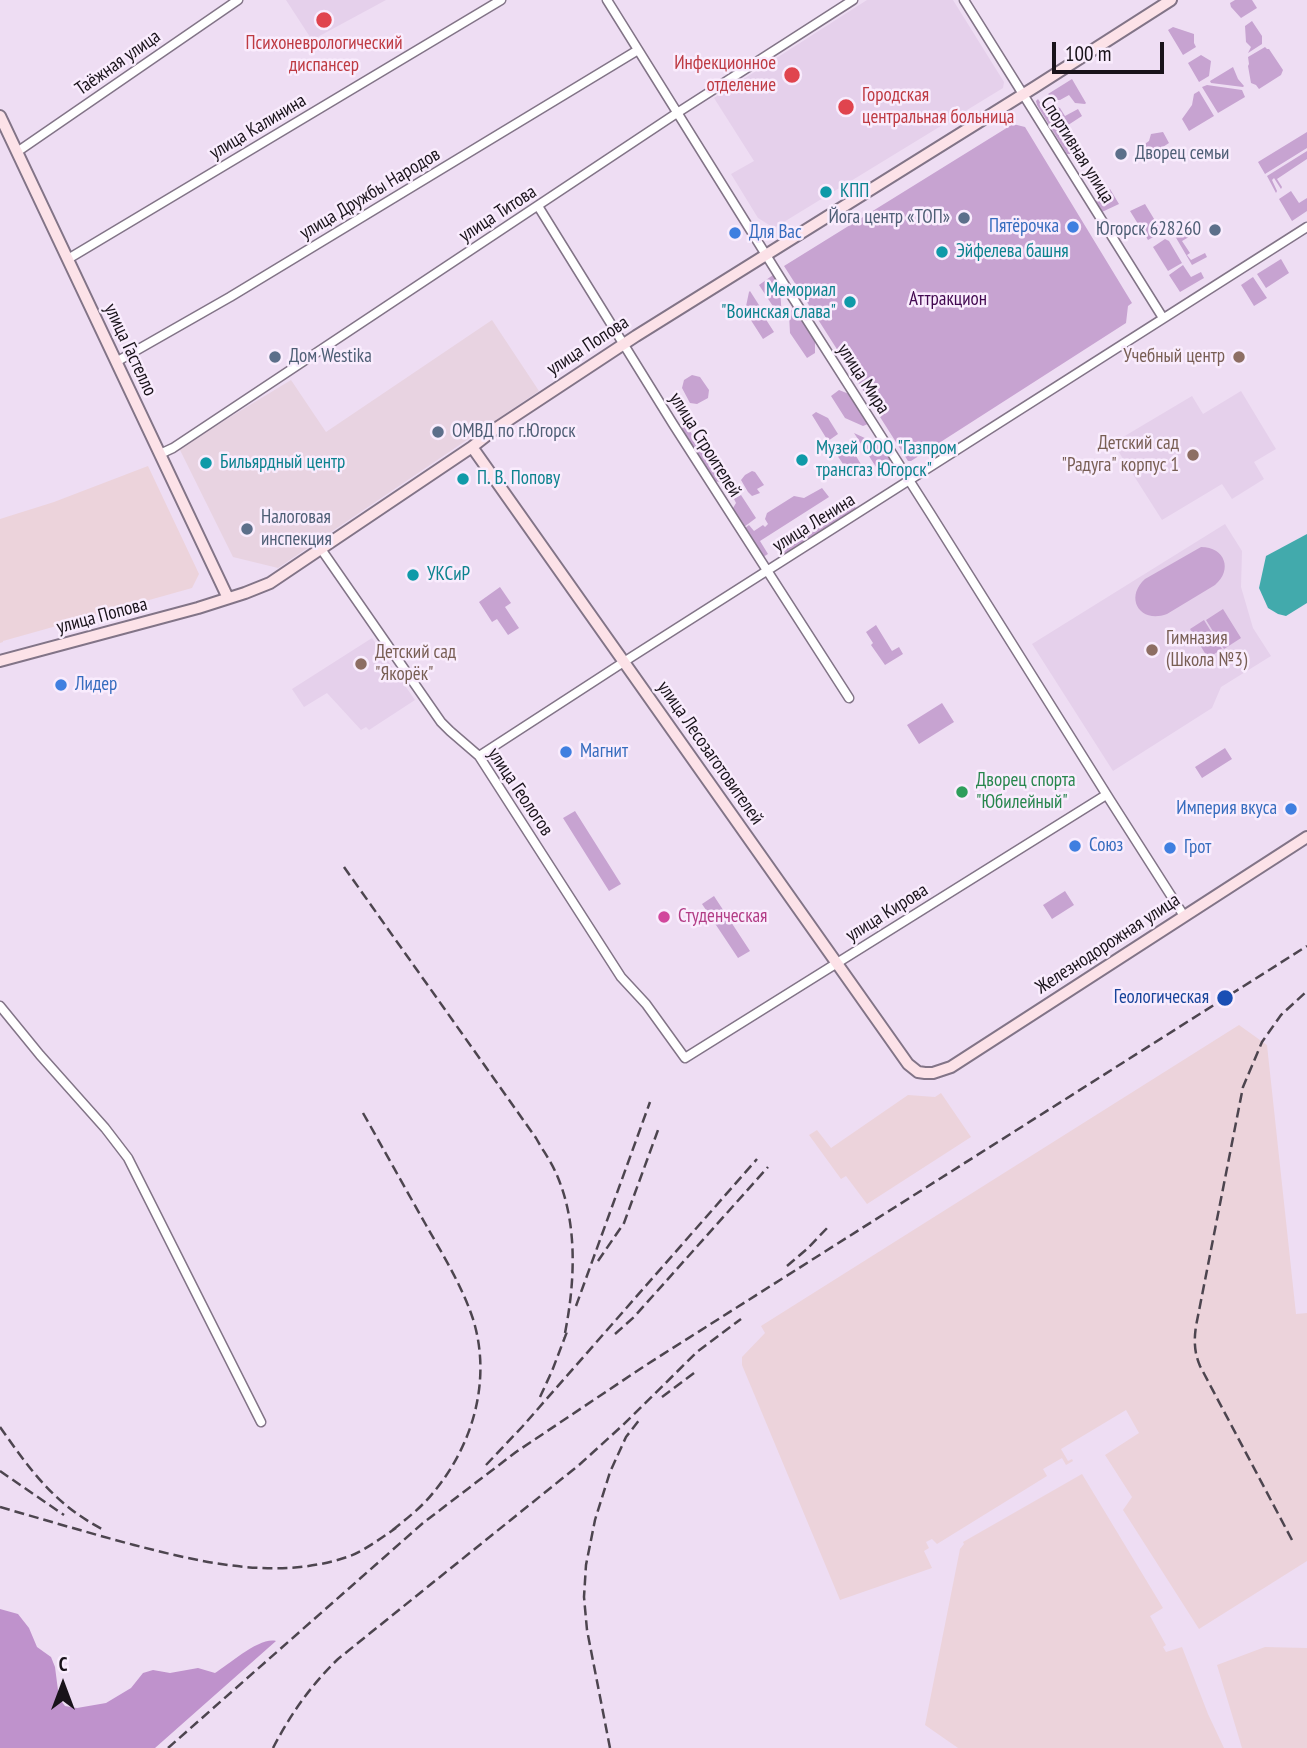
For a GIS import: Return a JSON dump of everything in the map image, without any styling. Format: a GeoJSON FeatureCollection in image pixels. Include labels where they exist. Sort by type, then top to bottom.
{"type":"FeatureCollection","features":[{"type":"Feature","properties":{"kind":"main road","name":"улица Попова"},"geometry":{"type":"LineString","coordinates":[[0,662],[228,598],[270,583],[624,344],[1171,0]]}},
{"type":"Feature","properties":{"kind":"main road","name":"улица Гастелло"},"geometry":{"type":"LineString","coordinates":[[0,116],[228,598]]}},
{"type":"Feature","properties":{"kind":"main road","name":"улица Лесозаготовителей"},"geometry":{"type":"LineString","coordinates":[[472,447],[908,1064],[918,1072],[925,1073]]}},
{"type":"Feature","properties":{"kind":"main road","name":"Железнодорожная улица"},"geometry":{"type":"LineString","coordinates":[[925,1073],[951,1067],[1307,837]]}},
{"type":"Feature","properties":{"kind":"street","name":"Таёжная улица"},"geometry":{"type":"LineString","coordinates":[[17,152],[238,0]]}},
{"type":"Feature","properties":{"kind":"street","name":"улица Калинина"},"geometry":{"type":"LineString","coordinates":[[68,259],[502,0]]}},
{"type":"Feature","properties":{"kind":"street","name":"улица Мира"},"geometry":{"type":"LineString","coordinates":[[607,0],[1184,916]]}},
{"type":"Feature","properties":{"kind":"street","name":"улица Титова"},"geometry":{"type":"LineString","coordinates":[[160,454],[173,448],[677,113],[853,0]]}},
{"type":"Feature","properties":{"kind":"street","name":"Спортивная улица"},"geometry":{"type":"LineString","coordinates":[[964,0],[1163,318]]}},
{"type":"Feature","properties":{"kind":"street","name":"улица Дружбы Народов"},"geometry":{"type":"LineString","coordinates":[[116,362],[241,290],[638,50]]}},
{"type":"Feature","properties":{"kind":"street","name":"улица Строителей"},"geometry":{"type":"LineString","coordinates":[[538,206],[766,571],[849,698]]}},
{"type":"Feature","properties":{"kind":"street","name":"улица Ленина"},"geometry":{"type":"LineString","coordinates":[[480,756],[1307,227]]}},
{"type":"Feature","properties":{"kind":"street","name":"улица Геологов"},"geometry":{"type":"LineString","coordinates":[[321,549],[441,722],[480,756],[621,977],[646,1004],[685,1058]]}},
{"type":"Feature","properties":{"kind":"street","name":"улица Кирова"},"geometry":{"type":"LineString","coordinates":[[685,1058],[1106,795]]}},
{"type":"Feature","properties":{"kind":"street"},"geometry":{"type":"LineString","coordinates":[[0,1006],[128,1158],[261,1422]]}},
{"type":"Feature","properties":{"kind":"shaded area","name":"Психоневрологический диспансер"},"geometry":{"type":"Polygon","coordinates":[[[286,0],[386,0],[312,40],[286,0]]]}},
{"type":"Feature","properties":{"kind":"shaded area","name":"Городская центральная больница"},"geometry":{"type":"Polygon","coordinates":[[[867,0],[953,0],[1004,82],[1003,88],[774,228],[758,218],[731,174],[754,161],[714,98],[867,0]]]}},
{"type":"Feature","properties":{"kind":"shaded area"},"geometry":{"type":"Polygon","coordinates":[[[492,320],[539,391],[278,568],[233,557],[179,448],[291,380],[326,432],[492,320]]]}},
{"type":"Feature","properties":{"kind":"shaded area","name":"Детский сад \"Радуга\" корпус 1"},"geometry":{"type":"Polygon","coordinates":[[[1241,391],[1276,449],[1254,462],[1264,479],[1232,499],[1222,484],[1162,520],[1113,443],[1192,396],[1203,414],[1241,391]]]}},
{"type":"Feature","properties":{"kind":"shaded area"},"geometry":{"type":"Polygon","coordinates":[[[148,466],[199,574],[192,588],[0,643],[0,519],[54,502],[148,466]]]}},
{"type":"Feature","properties":{"kind":"shaded area","name":"Гимназия (Школа №3)"},"geometry":{"type":"Polygon","coordinates":[[[1225,524],[1242,551],[1241,587],[1253,628],[1271,656],[1221,687],[1212,708],[1113,771],[1032,644],[1225,524]]]}},
{"type":"Feature","properties":{"kind":"shaded area"},"geometry":{"type":"Polygon","coordinates":[[[1307,534],[1307,603],[1286,616],[1278,614],[1268,608],[1259,588],[1266,556],[1307,534]]]}},
{"type":"Feature","properties":{"kind":"shaded area","name":"Детский сад \"Якорёк\""},"geometry":{"type":"Polygon","coordinates":[[[372,638],[415,700],[369,730],[366,727],[361,730],[327,693],[304,707],[292,689],[372,638]]]}},
{"type":"Feature","properties":{"kind":"shaded area"},"geometry":{"type":"Polygon","coordinates":[[[1239,1025],[1267,1045],[1296,1314],[1307,1313],[1307,1561],[1199,1629],[1123,1510],[1132,1497],[1105,1455],[1139,1433],[1126,1410],[1061,1449],[1068,1461],[1073,1461],[1066,1465],[1062,1458],[1043,1469],[1047,1476],[937,1544],[932,1539],[926,1542],[929,1548],[924,1551],[932,1568],[840,1600],[742,1365],[742,1357],[765,1333],[761,1326],[1239,1025]]]}},
{"type":"Feature","properties":{"kind":"shaded area"},"geometry":{"type":"Polygon","coordinates":[[[941,1093],[971,1137],[867,1204],[846,1176],[841,1179],[809,1135],[817,1130],[831,1148],[908,1095],[935,1097],[941,1093]]]}},
{"type":"Feature","properties":{"kind":"shaded area"},"geometry":{"type":"Polygon","coordinates":[[[1082,1474],[1163,1608],[1150,1616],[1166,1645],[1163,1647],[1166,1652],[1182,1647],[1224,1748],[958,1748],[925,1725],[963,1542],[1082,1474]]]}},
{"type":"Feature","properties":{"kind":"shaded area"},"geometry":{"type":"Polygon","coordinates":[[[0,1609],[18,1614],[29,1628],[37,1647],[51,1657],[59,1698],[65,1706],[77,1708],[106,1703],[131,1688],[143,1673],[153,1670],[170,1673],[198,1668],[215,1673],[253,1647],[276,1641],[155,1748],[0,1748],[0,1609]]]}},
{"type":"Feature","properties":{"kind":"shaded area"},"geometry":{"type":"Polygon","coordinates":[[[1265,1647],[1307,1648],[1307,1748],[1242,1748],[1217,1665],[1265,1647]]]}},
{"type":"Feature","properties":{"kind":"green space"},"geometry":{"type":"Polygon","coordinates":[[[1235,0],[1252,0],[1257,8],[1241,18],[1231,7],[1230,3],[1235,0]]]}},
{"type":"Feature","properties":{"kind":"green space"},"geometry":{"type":"Polygon","coordinates":[[[1252,21],[1262,36],[1262,44],[1248,53],[1251,47],[1246,42],[1245,26],[1252,21]]]}},
{"type":"Feature","properties":{"kind":"green space"},"geometry":{"type":"Polygon","coordinates":[[[1173,27],[1194,34],[1196,47],[1183,55],[1168,30],[1173,27]]]}},
{"type":"Feature","properties":{"kind":"green space"},"geometry":{"type":"Polygon","coordinates":[[[1265,47],[1283,70],[1281,75],[1259,89],[1251,83],[1248,57],[1265,47]]]}},
{"type":"Feature","properties":{"kind":"green space"},"geometry":{"type":"Polygon","coordinates":[[[1201,55],[1211,61],[1209,76],[1199,82],[1188,63],[1201,55]]]}},
{"type":"Feature","properties":{"kind":"green space"},"geometry":{"type":"Polygon","coordinates":[[[1233,67],[1243,87],[1211,83],[1210,81],[1233,67]]]}},
{"type":"Feature","properties":{"kind":"green space"},"geometry":{"type":"Polygon","coordinates":[[[1072,79],[1085,104],[1075,103],[1069,95],[1056,100],[1048,94],[1072,79]]]}},
{"type":"Feature","properties":{"kind":"green space"},"geometry":{"type":"Polygon","coordinates":[[[1207,85],[1242,90],[1245,97],[1218,113],[1202,87],[1207,85]]]}},
{"type":"Feature","properties":{"kind":"green space"},"geometry":{"type":"Polygon","coordinates":[[[1199,91],[1214,116],[1189,131],[1182,119],[1192,105],[1194,94],[1199,91]]]}},
{"type":"Feature","properties":{"kind":"green space"},"geometry":{"type":"Polygon","coordinates":[[[1038,99],[1063,140],[1066,130],[1071,138],[1069,140],[1074,149],[1072,154],[1067,154],[1037,105],[1038,99]]]}},
{"type":"Feature","properties":{"kind":"green space"},"geometry":{"type":"Polygon","coordinates":[[[1052,105],[1060,108],[1065,116],[1078,109],[1082,116],[1062,129],[1048,107],[1052,105]]]}},
{"type":"Feature","properties":{"kind":"green space","name":"Аттракцион"},"geometry":{"type":"Polygon","coordinates":[[[1013,124],[1025,127],[1132,303],[1128,306],[1126,323],[908,461],[784,266],[1013,124]]]}},
{"type":"Feature","properties":{"kind":"green space"},"geometry":{"type":"Polygon","coordinates":[[[1163,132],[1169,143],[1149,156],[1142,146],[1149,141],[1151,134],[1163,132]]]}},
{"type":"Feature","properties":{"kind":"green space"},"geometry":{"type":"Polygon","coordinates":[[[1307,132],[1307,148],[1265,174],[1258,162],[1307,132]]]}},
{"type":"Feature","properties":{"kind":"green space"},"geometry":{"type":"Polygon","coordinates":[[[1307,151],[1307,159],[1277,179],[1281,189],[1274,178],[1272,180],[1276,193],[1267,176],[1307,151]]]}},
{"type":"Feature","properties":{"kind":"green space"},"geometry":{"type":"Polygon","coordinates":[[[1110,189],[1119,204],[1102,212],[1096,202],[1096,196],[1110,189]]]}},
{"type":"Feature","properties":{"kind":"green space"},"geometry":{"type":"Polygon","coordinates":[[[1291,191],[1299,203],[1307,198],[1307,211],[1292,221],[1279,199],[1291,191]]]}},
{"type":"Feature","properties":{"kind":"green space"},"geometry":{"type":"Polygon","coordinates":[[[1145,204],[1162,232],[1148,240],[1130,211],[1145,204]]]}},
{"type":"Feature","properties":{"kind":"green space"},"geometry":{"type":"Polygon","coordinates":[[[1189,226],[1194,234],[1182,241],[1190,253],[1187,255],[1191,260],[1205,253],[1207,257],[1192,265],[1175,236],[1189,226]]]}},
{"type":"Feature","properties":{"kind":"green space"},"geometry":{"type":"Polygon","coordinates":[[[1165,239],[1169,241],[1182,263],[1168,271],[1153,247],[1165,239]]]}},
{"type":"Feature","properties":{"kind":"green space"},"geometry":{"type":"Polygon","coordinates":[[[1281,259],[1289,273],[1266,288],[1257,274],[1281,259]]]}},
{"type":"Feature","properties":{"kind":"green space"},"geometry":{"type":"Polygon","coordinates":[[[1183,265],[1191,277],[1201,272],[1204,278],[1180,292],[1169,275],[1183,265]]]}},
{"type":"Feature","properties":{"kind":"green space"},"geometry":{"type":"Polygon","coordinates":[[[773,275],[780,287],[782,320],[759,285],[773,275]]]}},
{"type":"Feature","properties":{"kind":"green space"},"geometry":{"type":"Polygon","coordinates":[[[1253,277],[1267,298],[1254,306],[1241,285],[1253,277]]]}},
{"type":"Feature","properties":{"kind":"green space"},"geometry":{"type":"Polygon","coordinates":[[[750,291],[774,332],[763,339],[745,311],[750,291]]]}},
{"type":"Feature","properties":{"kind":"green space"},"geometry":{"type":"Polygon","coordinates":[[[795,310],[815,341],[815,353],[807,358],[790,333],[789,314],[795,310]]]}},
{"type":"Feature","properties":{"kind":"green space"},"geometry":{"type":"Polygon","coordinates":[[[692,375],[700,377],[709,390],[708,398],[697,404],[690,403],[682,388],[684,380],[692,375]]]}},
{"type":"Feature","properties":{"kind":"green space"},"geometry":{"type":"Polygon","coordinates":[[[839,390],[849,394],[868,424],[863,426],[845,418],[831,396],[839,390]]]}},
{"type":"Feature","properties":{"kind":"green space"},"geometry":{"type":"Polygon","coordinates":[[[816,412],[828,418],[838,434],[828,441],[812,415],[816,412]]]}},
{"type":"Feature","properties":{"kind":"green space"},"geometry":{"type":"Polygon","coordinates":[[[684,422],[722,481],[715,482],[682,429],[684,422]]]}},
{"type":"Feature","properties":{"kind":"green space"},"geometry":{"type":"Polygon","coordinates":[[[854,433],[882,446],[891,461],[878,470],[854,433]]]}},
{"type":"Feature","properties":{"kind":"green space"},"geometry":{"type":"Polygon","coordinates":[[[844,442],[854,457],[856,456],[867,477],[849,473],[833,449],[844,442]]]}},
{"type":"Feature","properties":{"kind":"green space"},"geometry":{"type":"Polygon","coordinates":[[[752,471],[764,485],[757,489],[760,493],[752,496],[741,480],[752,471]]]}},
{"type":"Feature","properties":{"kind":"green space"},"geometry":{"type":"Polygon","coordinates":[[[822,488],[829,497],[760,541],[768,554],[763,557],[745,528],[749,525],[754,531],[763,525],[765,527],[768,524],[765,519],[767,513],[794,496],[804,498],[822,488]]]}},
{"type":"Feature","properties":{"kind":"green space"},"geometry":{"type":"Polygon","coordinates":[[[741,495],[756,518],[744,527],[733,508],[736,503],[734,499],[741,495]]]}},
{"type":"Feature","properties":{"kind":"green space"},"geometry":{"type":"Polygon","coordinates":[[[854,503],[856,509],[783,555],[779,554],[778,552],[854,503]]]}},
{"type":"Feature","properties":{"kind":"green space"},"geometry":{"type":"Polygon","coordinates":[[[1201,547],[1221,555],[1225,566],[1221,579],[1167,614],[1157,616],[1143,612],[1138,607],[1136,594],[1145,579],[1201,547]]]}},
{"type":"Feature","properties":{"kind":"green space"},"geometry":{"type":"Polygon","coordinates":[[[500,587],[511,603],[505,607],[519,628],[508,635],[497,619],[492,622],[479,602],[500,587]]]}},
{"type":"Feature","properties":{"kind":"green space"},"geometry":{"type":"Polygon","coordinates":[[[1223,609],[1241,638],[1224,649],[1206,620],[1223,609]]]}},
{"type":"Feature","properties":{"kind":"green space"},"geometry":{"type":"Polygon","coordinates":[[[1204,620],[1222,649],[1208,658],[1190,629],[1204,620]]]}},
{"type":"Feature","properties":{"kind":"green space"},"geometry":{"type":"Polygon","coordinates":[[[876,625],[892,651],[899,647],[903,654],[885,665],[871,645],[873,643],[866,632],[876,625]]]}},
{"type":"Feature","properties":{"kind":"green space"},"geometry":{"type":"Polygon","coordinates":[[[942,703],[954,722],[919,744],[907,725],[942,703]]]}},
{"type":"Feature","properties":{"kind":"green space"},"geometry":{"type":"Polygon","coordinates":[[[1225,748],[1232,759],[1202,778],[1195,767],[1225,748]]]}},
{"type":"Feature","properties":{"kind":"green space"},"geometry":{"type":"Polygon","coordinates":[[[575,811],[621,884],[609,891],[563,818],[575,811]]]}},
{"type":"Feature","properties":{"kind":"green space"},"geometry":{"type":"Polygon","coordinates":[[[1065,891],[1074,905],[1052,919],[1043,905],[1065,891]]]}},
{"type":"Feature","properties":{"kind":"green space"},"geometry":{"type":"Polygon","coordinates":[[[714,896],[750,951],[738,958],[702,904],[714,896]]]}},
{"type":"Feature","properties":{"kind":"railway"},"geometry":{"type":"LineString","coordinates":[[344,867],[536,1138],[555,1171],[568,1211],[573,1254],[571,1297],[564,1338]]}},
{"type":"Feature","properties":{"kind":"railway"},"geometry":{"type":"LineString","coordinates":[[168,1748],[423,1523],[516,1452],[646,1365],[1307,946]]}},
{"type":"Feature","properties":{"kind":"railway"},"geometry":{"type":"LineString","coordinates":[[1292,1540],[1200,1366],[1195,1336],[1243,1087],[1262,1042],[1281,1015],[1307,991]]}},
{"type":"Feature","properties":{"kind":"railway"},"geometry":{"type":"LineString","coordinates":[[576,1306],[650,1102]]}},
{"type":"Feature","properties":{"kind":"railway"},"geometry":{"type":"LineString","coordinates":[[363,1113],[463,1295],[473,1319],[480,1365],[475,1411],[459,1454],[428,1498],[390,1532]]}},
{"type":"Feature","properties":{"kind":"railway"},"geometry":{"type":"LineString","coordinates":[[598,1261],[624,1223],[658,1130]]}},
{"type":"Feature","properties":{"kind":"railway"},"geometry":{"type":"LineString","coordinates":[[486,1465],[757,1159]]}},
{"type":"Feature","properties":{"kind":"railway"},"geometry":{"type":"LineString","coordinates":[[615,1334],[634,1317],[768,1167]]}},
{"type":"Feature","properties":{"kind":"railway"},"geometry":{"type":"LineString","coordinates":[[787,1266],[830,1225]]}},
{"type":"Feature","properties":{"kind":"railway"},"geometry":{"type":"LineString","coordinates":[[273,1748],[302,1701],[338,1659],[579,1465],[697,1352],[741,1319]]}},
{"type":"Feature","properties":{"kind":"railway"},"geometry":{"type":"LineString","coordinates":[[540,1397],[568,1329]]}},
{"type":"Feature","properties":{"kind":"railway"},"geometry":{"type":"LineString","coordinates":[[662,1397],[698,1370]]}},
{"type":"Feature","properties":{"kind":"railway"},"geometry":{"type":"LineString","coordinates":[[610,1748],[587,1630],[584,1597],[586,1565],[595,1520],[610,1472],[626,1437],[640,1419]]}},
{"type":"Feature","properties":{"kind":"railway"},"geometry":{"type":"LineString","coordinates":[[0,1427],[45,1486],[71,1510],[104,1530]]}},
{"type":"Feature","properties":{"kind":"railway"},"geometry":{"type":"LineString","coordinates":[[0,1471],[64,1515]]}},
{"type":"Feature","properties":{"kind":"railway"},"geometry":{"type":"LineString","coordinates":[[0,1507],[187,1558],[242,1567],[296,1567],[323,1563],[350,1556],[396,1528]]}},
{"type":"Feature","properties":{"kind":"place","name":"Психоневрологический диспансер"},"geometry":{"type":"Point","coordinates":[324,20]}},
{"type":"Feature","properties":{"kind":"place","name":"Инфекционное отделение"},"geometry":{"type":"Point","coordinates":[792,75]}},
{"type":"Feature","properties":{"kind":"place","name":"Городская центральная больница"},"geometry":{"type":"Point","coordinates":[846,107]}},
{"type":"Feature","properties":{"kind":"place","name":"Дворец семьи"},"geometry":{"type":"Point","coordinates":[1121,154]}},
{"type":"Feature","properties":{"kind":"place","name":"КПП"},"geometry":{"type":"Point","coordinates":[826,192]}},
{"type":"Feature","properties":{"kind":"place","name":"Йога центр «ТОП»"},"geometry":{"type":"Point","coordinates":[964,218]}},
{"type":"Feature","properties":{"kind":"place","name":"Пятёрочка"},"geometry":{"type":"Point","coordinates":[1073,227]}},
{"type":"Feature","properties":{"kind":"place","name":"Югорск 628260"},"geometry":{"type":"Point","coordinates":[1215,230]}},
{"type":"Feature","properties":{"kind":"place","name":"Для Вас"},"geometry":{"type":"Point","coordinates":[735,233]}},
{"type":"Feature","properties":{"kind":"place","name":"Эйфелева башня"},"geometry":{"type":"Point","coordinates":[942,252]}},
{"type":"Feature","properties":{"kind":"place","name":"Мемориал \"Воинская слава\""},"geometry":{"type":"Point","coordinates":[850,302]}},
{"type":"Feature","properties":{"kind":"place","name":"Дом Westika"},"geometry":{"type":"Point","coordinates":[275,357]}},
{"type":"Feature","properties":{"kind":"place","name":"Учебный центр"},"geometry":{"type":"Point","coordinates":[1239,357]}},
{"type":"Feature","properties":{"kind":"place","name":"ОМВД по г.Югорск"},"geometry":{"type":"Point","coordinates":[438,432]}},
{"type":"Feature","properties":{"kind":"place","name":"Детский сад \"Радуга\" корпус 1"},"geometry":{"type":"Point","coordinates":[1193,455]}},
{"type":"Feature","properties":{"kind":"place","name":"Музей ООО \"Газпром трансгаз Югорск\""},"geometry":{"type":"Point","coordinates":[802,460]}},
{"type":"Feature","properties":{"kind":"place","name":"Бильярдный центр"},"geometry":{"type":"Point","coordinates":[206,463]}},
{"type":"Feature","properties":{"kind":"place","name":"П. В. Попову"},"geometry":{"type":"Point","coordinates":[463,479]}},
{"type":"Feature","properties":{"kind":"place","name":"Налоговая инспекция"},"geometry":{"type":"Point","coordinates":[247,529]}},
{"type":"Feature","properties":{"kind":"place","name":"УКСиР"},"geometry":{"type":"Point","coordinates":[413,575]}},
{"type":"Feature","properties":{"kind":"place","name":"Гимназия (Школа №3)"},"geometry":{"type":"Point","coordinates":[1152,650]}},
{"type":"Feature","properties":{"kind":"place","name":"Детский сад \"Якорёк\""},"geometry":{"type":"Point","coordinates":[361,664]}},
{"type":"Feature","properties":{"kind":"place","name":"Лидер"},"geometry":{"type":"Point","coordinates":[61,685]}},
{"type":"Feature","properties":{"kind":"place","name":"Магнит"},"geometry":{"type":"Point","coordinates":[566,752]}},
{"type":"Feature","properties":{"kind":"place","name":"Дворец спорта \"Юбилейный\""},"geometry":{"type":"Point","coordinates":[962,792]}},
{"type":"Feature","properties":{"kind":"place","name":"Империя вкуса"},"geometry":{"type":"Point","coordinates":[1291,809]}},
{"type":"Feature","properties":{"kind":"place","name":"Союз"},"geometry":{"type":"Point","coordinates":[1075,846]}},
{"type":"Feature","properties":{"kind":"place","name":"Грот"},"geometry":{"type":"Point","coordinates":[1170,848]}},
{"type":"Feature","properties":{"kind":"place","name":"Студенческая"},"geometry":{"type":"Point","coordinates":[664,917]}},
{"type":"Feature","properties":{"kind":"place","name":"Геологическая"},"geometry":{"type":"Point","coordinates":[1225,998]}}]}
